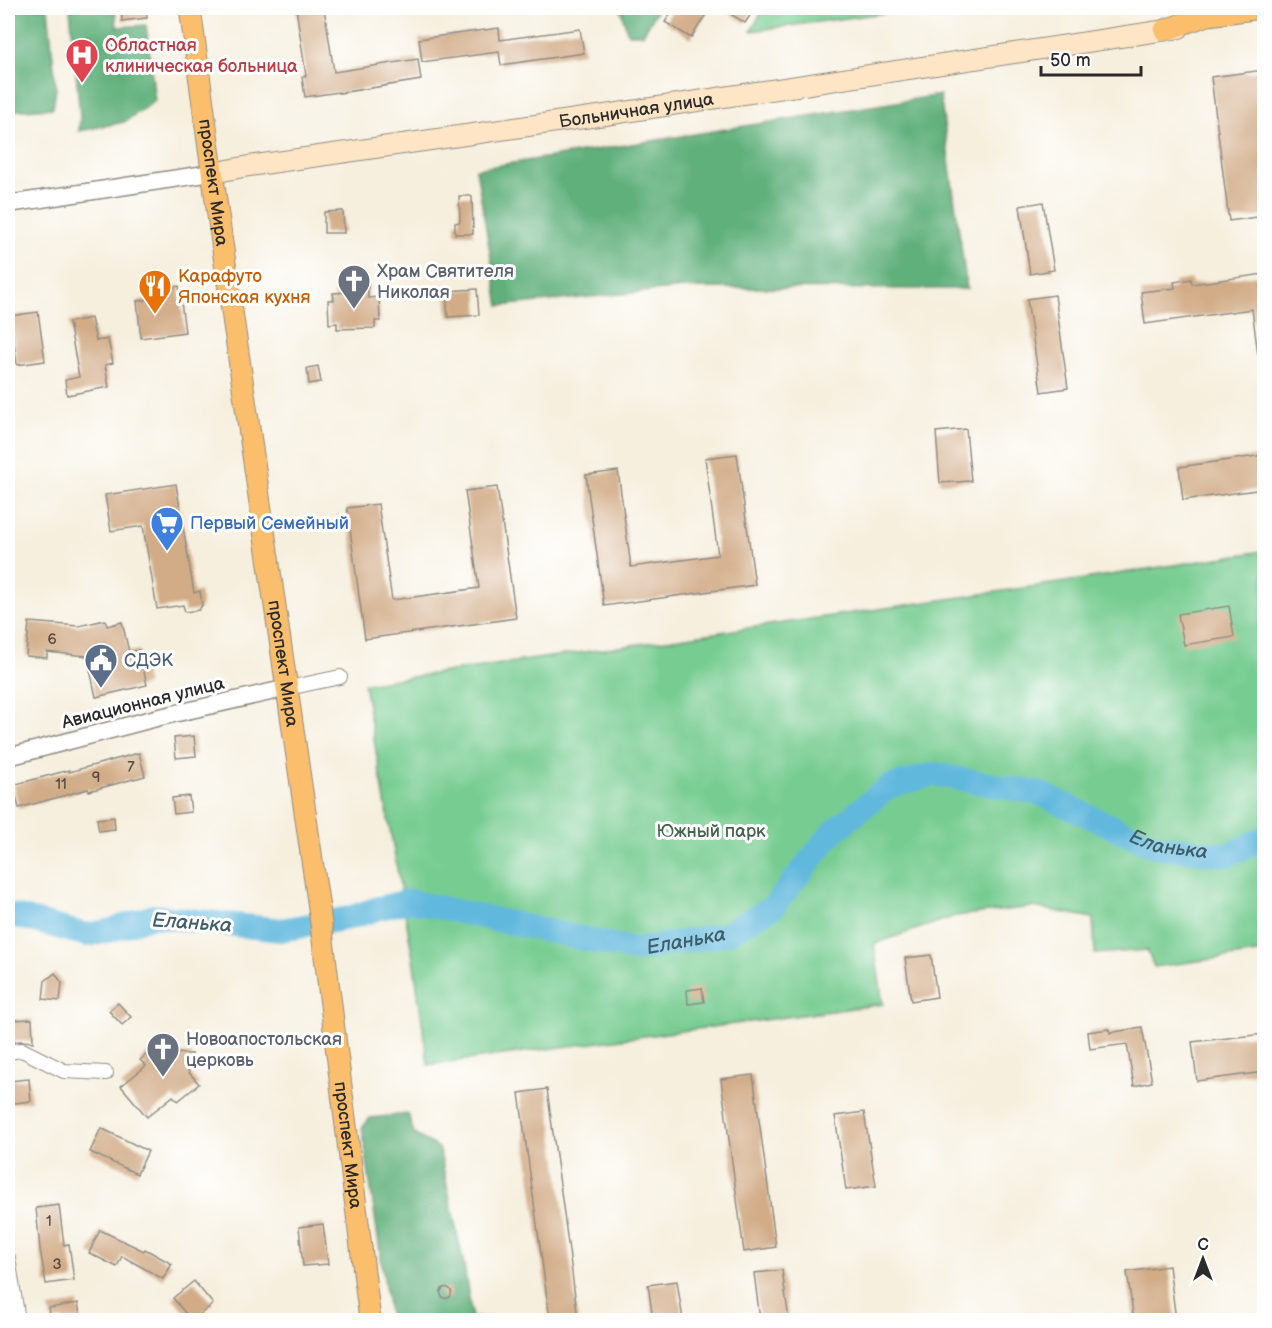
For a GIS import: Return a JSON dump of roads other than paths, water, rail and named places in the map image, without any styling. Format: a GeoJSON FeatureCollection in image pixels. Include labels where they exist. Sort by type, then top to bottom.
{"type":"FeatureCollection","features":[{"type":"Feature","properties":{"kind":"main road","name":"проспект Мира"},"geometry":{"type":"LineString","coordinates":[[190,8],[319,908],[370,1320]]}},
{"type":"Feature","properties":{"kind":"main road"},"geometry":{"type":"LineString","coordinates":[[1165,30],[1208,15],[1261,8]]}},
{"type":"Feature","properties":{"kind":"main road","name":"Больничная улица"},"geometry":{"type":"LineString","coordinates":[[212,173],[1264,15]]}},
{"type":"Feature","properties":{"kind":"street","name":"Больничная улица"},"geometry":{"type":"LineString","coordinates":[[8,204],[212,173]]}},
{"type":"Feature","properties":{"kind":"street"},"geometry":{"type":"LineString","coordinates":[[288,688],[340,677]]}},
{"type":"Feature","properties":{"kind":"street","name":"Авиационная улица"},"geometry":{"type":"LineString","coordinates":[[8,756],[288,688]]}},
{"type":"Feature","properties":{"kind":"street"},"geometry":{"type":"LineString","coordinates":[[8,1052],[22,1050],[64,1071],[106,1073]]}},
{"type":"Feature","properties":{"kind":"street"},"geometry":{"type":"LineString","coordinates":[[8,1258],[18,1320]]}},
{"type":"Feature","properties":{"kind":"waterway","name":"Еланька"},"geometry":{"type":"LineString","coordinates":[[8,914],[87,935],[112,930],[153,916],[281,930],[349,918],[409,901],[636,950],[726,934],[773,907],[832,833],[888,787],[934,774],[1041,794],[1154,846],[1228,855],[1264,838]]}},
{"type":"Feature","properties":{"kind":"place","name":"Областная клиническая больница"},"geometry":{"type":"Point","coordinates":[82,84]}},
{"type":"Feature","properties":{"kind":"place","name":"Храм Святителя Николая"},"geometry":{"type":"Point","coordinates":[354,310]}},
{"type":"Feature","properties":{"kind":"place","name":"Карафуто Японская кухня"},"geometry":{"type":"Point","coordinates":[155,315]}},
{"type":"Feature","properties":{"kind":"place","name":"Первый Семейный"},"geometry":{"type":"Point","coordinates":[167,552]}},
{"type":"Feature","properties":{"kind":"place","name":"СДЭК"},"geometry":{"type":"Point","coordinates":[101,689]}},
{"type":"Feature","properties":{"kind":"place","name":"Новоапостольская церковь"},"geometry":{"type":"Point","coordinates":[163,1078]}},
{"type":"Feature","properties":{"kind":"park label","name":"Южный парк"},"geometry":{"type":"Point","coordinates":[711,831]}}]}
